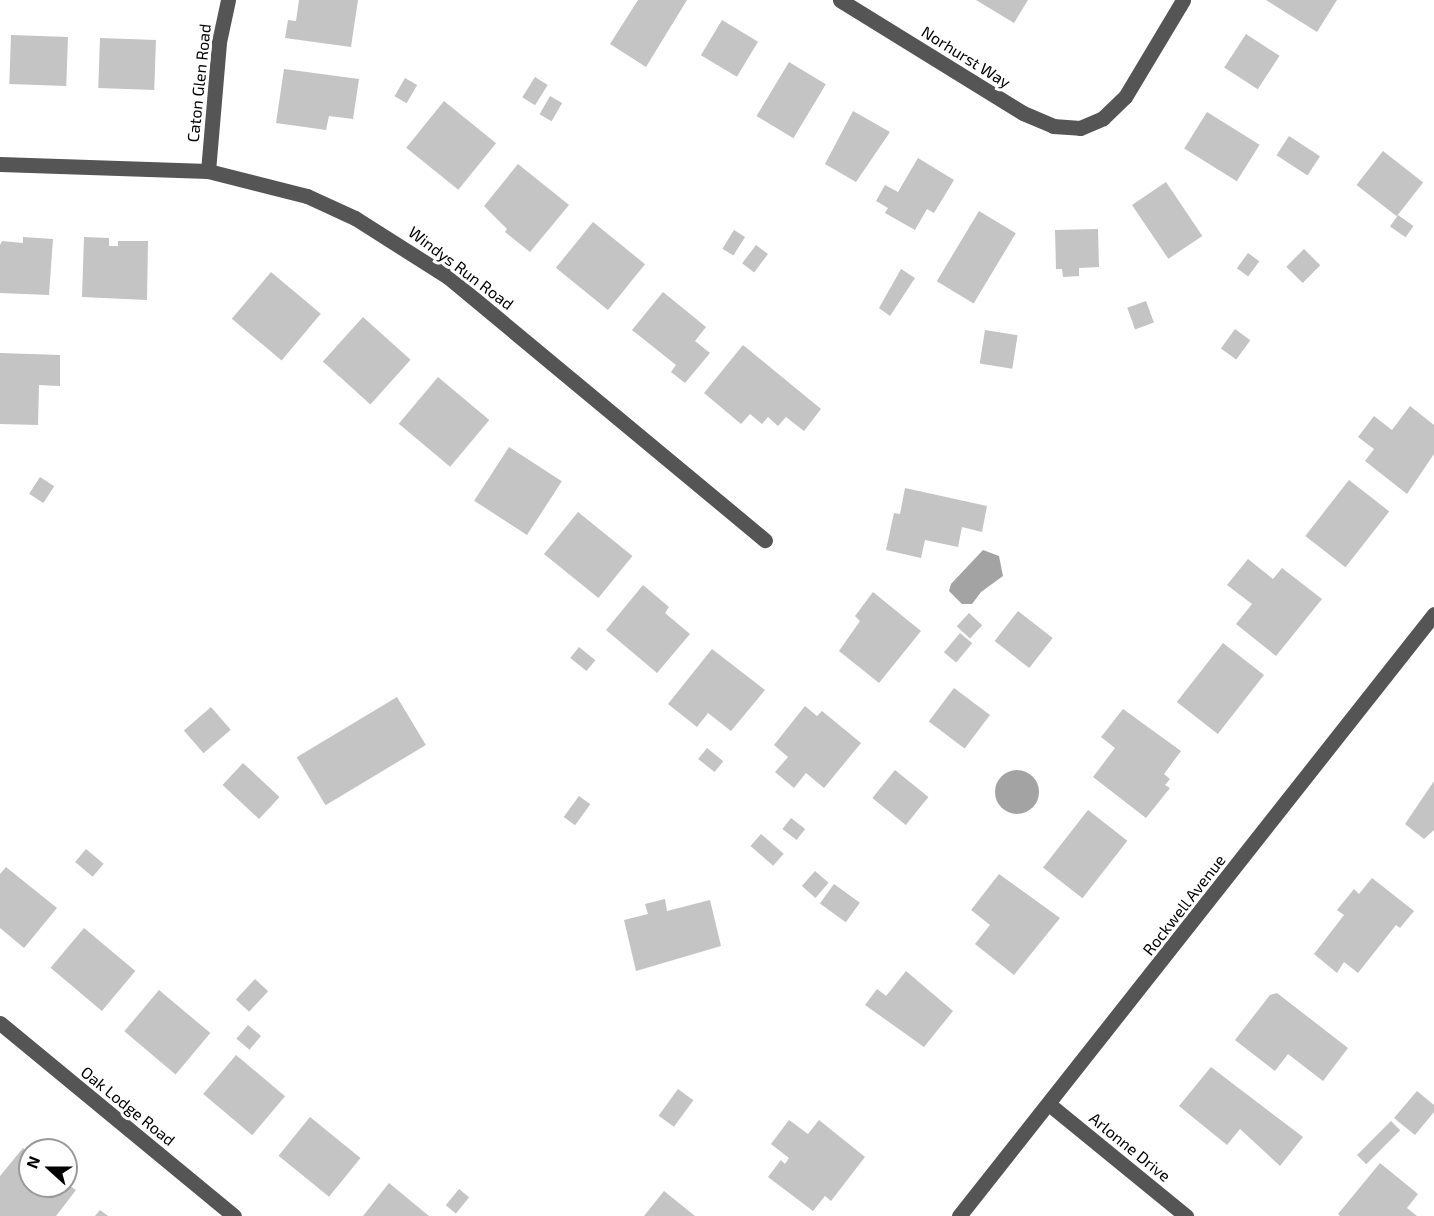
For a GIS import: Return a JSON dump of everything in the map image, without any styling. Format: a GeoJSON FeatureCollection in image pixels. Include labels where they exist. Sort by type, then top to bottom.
{"type":"FeatureCollection","features":[{"type":"Feature","properties":{"kind":"street","name":"Caton Glen Road"},"geometry":{"type":"LineString","coordinates":[[208,171],[219,42],[228,0]]}},
{"type":"Feature","properties":{"kind":"street","name":"Norhurst Way"},"geometry":{"type":"LineString","coordinates":[[840,0],[1023,113],[1053,126],[1080,128],[1103,118],[1125,97],[1183,0]]}},
{"type":"Feature","properties":{"kind":"street","name":"Windys Run Road"},"geometry":{"type":"LineString","coordinates":[[0,164],[208,171],[307,196],[399,243],[448,277],[765,540]]}},
{"type":"Feature","properties":{"kind":"street","name":"Rockwell Avenue"},"geometry":{"type":"LineString","coordinates":[[960,1216],[1050,1105],[1434,614]]}},
{"type":"Feature","properties":{"kind":"street","name":"Oak Lodge Road"},"geometry":{"type":"LineString","coordinates":[[0,1023],[234,1216]]}},
{"type":"Feature","properties":{"kind":"street","name":"Arlonne Drive"},"geometry":{"type":"LineString","coordinates":[[1050,1105],[1186,1216]]}},
{"type":"Feature","properties":{"kind":"shaded area"},"geometry":{"type":"Polygon","coordinates":[[[983,550],[999,556],[1003,576],[981,592],[972,604],[962,604],[949,591],[951,584],[983,550]]]}},
{"type":"Feature","properties":{"kind":"shaded area"},"geometry":{"type":"Polygon","coordinates":[[[1017,770],[1033,776],[1039,792],[1033,808],[1017,814],[1001,808],[995,792],[1001,776],[1017,770]]]}},
{"type":"Feature","properties":{"kind":"building"},"geometry":{"type":"Polygon","coordinates":[[[299,0],[358,0],[351,47],[285,38],[288,20],[296,21],[299,0]]]}},
{"type":"Feature","properties":{"kind":"building"},"geometry":{"type":"Polygon","coordinates":[[[638,0],[687,0],[646,67],[610,44],[638,0]]]}},
{"type":"Feature","properties":{"kind":"building"},"geometry":{"type":"Polygon","coordinates":[[[976,0],[1028,0],[1014,23],[976,0]]]}},
{"type":"Feature","properties":{"kind":"building"},"geometry":{"type":"Polygon","coordinates":[[[1266,0],[1337,0],[1317,32],[1266,0]]]}},
{"type":"Feature","properties":{"kind":"building"},"geometry":{"type":"Polygon","coordinates":[[[722,20],[758,42],[737,77],[701,55],[722,20]]]}},
{"type":"Feature","properties":{"kind":"building"},"geometry":{"type":"Polygon","coordinates":[[[1246,34],[1280,56],[1258,89],[1224,68],[1246,34]]]}},
{"type":"Feature","properties":{"kind":"building"},"geometry":{"type":"Polygon","coordinates":[[[11,35],[68,37],[66,86],[9,84],[11,35]]]}},
{"type":"Feature","properties":{"kind":"building"},"geometry":{"type":"Polygon","coordinates":[[[100,38],[156,40],[154,90],[98,88],[100,38]]]}},
{"type":"Feature","properties":{"kind":"building"},"geometry":{"type":"Polygon","coordinates":[[[789,62],[826,84],[793,138],[757,116],[789,62]]]}},
{"type":"Feature","properties":{"kind":"building"},"geometry":{"type":"Polygon","coordinates":[[[284,69],[359,79],[353,119],[329,116],[326,130],[276,123],[284,69]]]}},
{"type":"Feature","properties":{"kind":"building"},"geometry":{"type":"Polygon","coordinates":[[[535,77],[548,85],[535,105],[522,97],[535,77]]]}},
{"type":"Feature","properties":{"kind":"building"},"geometry":{"type":"Polygon","coordinates":[[[405,78],[417,85],[407,103],[394,96],[405,78]]]}},
{"type":"Feature","properties":{"kind":"building"},"geometry":{"type":"Polygon","coordinates":[[[550,96],[562,103],[552,121],[540,114],[550,96]]]}},
{"type":"Feature","properties":{"kind":"building"},"geometry":{"type":"Polygon","coordinates":[[[444,101],[496,143],[458,190],[406,148],[444,101]]]}},
{"type":"Feature","properties":{"kind":"building"},"geometry":{"type":"Polygon","coordinates":[[[853,111],[890,132],[856,182],[825,164],[853,111]]]}},
{"type":"Feature","properties":{"kind":"building"},"geometry":{"type":"Polygon","coordinates":[[[1207,112],[1260,145],[1237,181],[1184,148],[1207,112]]]}},
{"type":"Feature","properties":{"kind":"building"},"geometry":{"type":"Polygon","coordinates":[[[1289,136],[1320,156],[1308,175],[1276,155],[1289,136]]]}},
{"type":"Feature","properties":{"kind":"building"},"geometry":{"type":"Polygon","coordinates":[[[1383,151],[1423,182],[1397,216],[1357,185],[1383,151]]]}},
{"type":"Feature","properties":{"kind":"building"},"geometry":{"type":"Polygon","coordinates":[[[918,158],[954,180],[934,213],[927,209],[915,230],[885,213],[888,208],[876,201],[885,185],[898,192],[918,158]]]}},
{"type":"Feature","properties":{"kind":"building"},"geometry":{"type":"Polygon","coordinates":[[[518,164],[569,205],[530,252],[505,232],[507,229],[484,206],[518,164]]]}},
{"type":"Feature","properties":{"kind":"building"},"geometry":{"type":"Polygon","coordinates":[[[1166,182],[1202,236],[1168,259],[1132,205],[1166,182]]]}},
{"type":"Feature","properties":{"kind":"building"},"geometry":{"type":"Polygon","coordinates":[[[979,211],[1016,233],[974,303],[937,281],[979,211]]]}},
{"type":"Feature","properties":{"kind":"building"},"geometry":{"type":"Polygon","coordinates":[[[1398,215],[1414,226],[1406,237],[1390,226],[1398,215]]]}},
{"type":"Feature","properties":{"kind":"building"},"geometry":{"type":"Polygon","coordinates":[[[593,222],[645,264],[608,310],[556,268],[593,222]]]}},
{"type":"Feature","properties":{"kind":"building"},"geometry":{"type":"Polygon","coordinates":[[[1098,229],[1099,267],[1079,268],[1079,276],[1063,277],[1062,269],[1056,269],[1055,230],[1098,229]]]}},
{"type":"Feature","properties":{"kind":"building"},"geometry":{"type":"Polygon","coordinates":[[[734,230],[745,237],[733,256],[722,249],[734,230]]]}},
{"type":"Feature","properties":{"kind":"building"},"geometry":{"type":"Polygon","coordinates":[[[23,237],[53,239],[49,295],[0,293],[0,245],[2,241],[23,243],[23,237]]]}},
{"type":"Feature","properties":{"kind":"building"},"geometry":{"type":"Polygon","coordinates":[[[84,237],[109,238],[109,246],[118,246],[118,241],[148,241],[147,300],[82,297],[84,237]]]}},
{"type":"Feature","properties":{"kind":"building"},"geometry":{"type":"Polygon","coordinates":[[[756,245],[768,254],[754,272],[742,263],[756,245]]]}},
{"type":"Feature","properties":{"kind":"building"},"geometry":{"type":"Polygon","coordinates":[[[1304,249],[1320,265],[1303,283],[1286,267],[1304,249]]]}},
{"type":"Feature","properties":{"kind":"building"},"geometry":{"type":"Polygon","coordinates":[[[1248,253],[1259,261],[1248,277],[1237,268],[1248,253]]]}},
{"type":"Feature","properties":{"kind":"building"},"geometry":{"type":"Polygon","coordinates":[[[901,269],[915,278],[890,316],[879,308],[901,269]]]}},
{"type":"Feature","properties":{"kind":"building"},"geometry":{"type":"Polygon","coordinates":[[[271,272],[321,314],[282,361],[232,319],[271,272]]]}},
{"type":"Feature","properties":{"kind":"building"},"geometry":{"type":"Polygon","coordinates":[[[663,292],[706,327],[695,341],[710,353],[685,383],[671,372],[676,365],[632,330],[663,292]]]}},
{"type":"Feature","properties":{"kind":"building"},"geometry":{"type":"Polygon","coordinates":[[[1146,301],[1154,323],[1135,329],[1127,308],[1146,301]]]}},
{"type":"Feature","properties":{"kind":"building"},"geometry":{"type":"Polygon","coordinates":[[[363,317],[411,360],[370,404],[323,362],[363,317]]]}},
{"type":"Feature","properties":{"kind":"building"},"geometry":{"type":"Polygon","coordinates":[[[1235,329],[1250,340],[1236,360],[1221,348],[1235,329]]]}},
{"type":"Feature","properties":{"kind":"building"},"geometry":{"type":"Polygon","coordinates":[[[985,330],[1018,335],[1012,369],[980,364],[985,330]]]}},
{"type":"Feature","properties":{"kind":"building"},"geometry":{"type":"Polygon","coordinates":[[[743,345],[821,409],[804,431],[786,417],[778,426],[768,417],[762,424],[750,414],[741,424],[704,393],[743,345]]]}},
{"type":"Feature","properties":{"kind":"building"},"geometry":{"type":"Polygon","coordinates":[[[0,353],[60,355],[60,386],[39,385],[38,425],[0,424],[0,353]]]}},
{"type":"Feature","properties":{"kind":"building"},"geometry":{"type":"Polygon","coordinates":[[[438,377],[489,420],[450,467],[399,424],[438,377]]]}},
{"type":"Feature","properties":{"kind":"building"},"geometry":{"type":"Polygon","coordinates":[[[1410,406],[1434,425],[1434,454],[1407,494],[1365,461],[1374,449],[1358,437],[1374,416],[1392,430],[1410,406]]]}},
{"type":"Feature","properties":{"kind":"building"},"geometry":{"type":"Polygon","coordinates":[[[509,447],[562,481],[527,535],[474,501],[509,447]]]}},
{"type":"Feature","properties":{"kind":"building"},"geometry":{"type":"Polygon","coordinates":[[[40,477],[54,486],[43,503],[29,494],[40,477]]]}},
{"type":"Feature","properties":{"kind":"building"},"geometry":{"type":"Polygon","coordinates":[[[1349,480],[1389,511],[1345,567],[1305,536],[1349,480]]]}},
{"type":"Feature","properties":{"kind":"building"},"geometry":{"type":"Polygon","coordinates":[[[905,488],[987,506],[982,532],[962,527],[958,547],[925,540],[921,558],[886,550],[894,513],[900,514],[905,488]]]}},
{"type":"Feature","properties":{"kind":"building"},"geometry":{"type":"Polygon","coordinates":[[[578,512],[632,556],[598,598],[544,554],[578,512]]]}},
{"type":"Feature","properties":{"kind":"building"},"geometry":{"type":"Polygon","coordinates":[[[1248,559],[1273,579],[1282,568],[1322,599],[1276,656],[1236,624],[1252,604],[1227,585],[1248,559]]]}},
{"type":"Feature","properties":{"kind":"building"},"geometry":{"type":"Polygon","coordinates":[[[643,585],[669,607],[665,613],[690,634],[657,673],[606,630],[643,585]]]}},
{"type":"Feature","properties":{"kind":"building"},"geometry":{"type":"Polygon","coordinates":[[[873,592],[921,631],[879,683],[839,651],[860,621],[855,616],[873,592]]]}},
{"type":"Feature","properties":{"kind":"building"},"geometry":{"type":"Polygon","coordinates":[[[1018,611],[1053,638],[1029,668],[995,641],[1018,611]]]}},
{"type":"Feature","properties":{"kind":"building"},"geometry":{"type":"Polygon","coordinates":[[[969,613],[982,625],[970,638],[957,626],[969,613]]]}},
{"type":"Feature","properties":{"kind":"building"},"geometry":{"type":"Polygon","coordinates":[[[960,633],[972,643],[956,662],[944,652],[960,633]]]}},
{"type":"Feature","properties":{"kind":"building"},"geometry":{"type":"Polygon","coordinates":[[[1223,643],[1264,675],[1218,734],[1177,702],[1223,643]]]}},
{"type":"Feature","properties":{"kind":"building"},"geometry":{"type":"Polygon","coordinates":[[[579,647],[595,660],[587,671],[570,658],[579,647]]]}},
{"type":"Feature","properties":{"kind":"building"},"geometry":{"type":"Polygon","coordinates":[[[712,649],[765,690],[731,731],[708,713],[697,727],[668,704],[712,649]]]}},
{"type":"Feature","properties":{"kind":"building"},"geometry":{"type":"Polygon","coordinates":[[[954,688],[990,715],[965,749],[929,722],[954,688]]]}},
{"type":"Feature","properties":{"kind":"building"},"geometry":{"type":"Polygon","coordinates":[[[397,697],[426,745],[326,805],[297,757],[397,697]]]}},
{"type":"Feature","properties":{"kind":"building"},"geometry":{"type":"Polygon","coordinates":[[[805,706],[817,716],[822,711],[861,743],[824,788],[806,773],[794,788],[775,772],[788,757],[774,745],[805,706]]]}},
{"type":"Feature","properties":{"kind":"building"},"geometry":{"type":"Polygon","coordinates":[[[211,707],[231,730],[204,753],[184,731],[211,707]]]}},
{"type":"Feature","properties":{"kind":"building"},"geometry":{"type":"Polygon","coordinates":[[[1123,709],[1181,751],[1164,774],[1170,779],[1165,785],[1170,788],[1146,818],[1093,777],[1115,748],[1101,737],[1123,709]]]}},
{"type":"Feature","properties":{"kind":"building"},"geometry":{"type":"Polygon","coordinates":[[[707,748],[723,761],[715,772],[698,759],[707,748]]]}},
{"type":"Feature","properties":{"kind":"building"},"geometry":{"type":"Polygon","coordinates":[[[243,763],[280,797],[259,819],[223,785],[243,763]]]}},
{"type":"Feature","properties":{"kind":"building"},"geometry":{"type":"Polygon","coordinates":[[[895,770],[928,797],[906,825],[872,798],[895,770]]]}},
{"type":"Feature","properties":{"kind":"building"},"geometry":{"type":"Polygon","coordinates":[[[1434,781],[1434,830],[1424,839],[1405,824],[1434,781]]]}},
{"type":"Feature","properties":{"kind":"building"},"geometry":{"type":"Polygon","coordinates":[[[579,796],[590,804],[575,825],[564,817],[579,796]]]}},
{"type":"Feature","properties":{"kind":"building"},"geometry":{"type":"Polygon","coordinates":[[[1088,810],[1127,841],[1082,898],[1043,868],[1088,810]]]}},
{"type":"Feature","properties":{"kind":"building"},"geometry":{"type":"Polygon","coordinates":[[[791,818],[805,829],[797,840],[782,829],[791,818]]]}},
{"type":"Feature","properties":{"kind":"building"},"geometry":{"type":"Polygon","coordinates":[[[761,834],[784,854],[773,866],[751,846],[761,834]]]}},
{"type":"Feature","properties":{"kind":"building"},"geometry":{"type":"Polygon","coordinates":[[[86,849],[104,864],[93,877],[75,862],[86,849]]]}},
{"type":"Feature","properties":{"kind":"building"},"geometry":{"type":"Polygon","coordinates":[[[6,867],[57,908],[24,948],[0,928],[0,874],[6,867]]]}},
{"type":"Feature","properties":{"kind":"building"},"geometry":{"type":"Polygon","coordinates":[[[815,871],[829,883],[815,898],[802,886],[815,871]]]}},
{"type":"Feature","properties":{"kind":"building"},"geometry":{"type":"Polygon","coordinates":[[[999,874],[1060,918],[1014,975],[975,944],[990,925],[971,910],[999,874]]]}},
{"type":"Feature","properties":{"kind":"building"},"geometry":{"type":"Polygon","coordinates":[[[1372,878],[1414,911],[1400,928],[1396,925],[1358,973],[1344,962],[1337,973],[1314,954],[1344,915],[1337,910],[1354,889],[1359,894],[1372,878]]]}},
{"type":"Feature","properties":{"kind":"building"},"geometry":{"type":"Polygon","coordinates":[[[834,884],[860,903],[846,922],[820,903],[834,884]]]}},
{"type":"Feature","properties":{"kind":"building"},"geometry":{"type":"Polygon","coordinates":[[[665,899],[667,911],[710,900],[721,946],[636,971],[624,920],[648,914],[645,904],[665,899]]]}},
{"type":"Feature","properties":{"kind":"building"},"geometry":{"type":"Polygon","coordinates":[[[84,928],[135,971],[102,1011],[51,968],[84,928]]]}},
{"type":"Feature","properties":{"kind":"building"},"geometry":{"type":"Polygon","coordinates":[[[906,971],[953,1011],[924,1047],[865,1005],[877,989],[886,996],[906,971]]]}},
{"type":"Feature","properties":{"kind":"building"},"geometry":{"type":"Polygon","coordinates":[[[255,979],[268,991],[249,1012],[236,999],[255,979]]]}},
{"type":"Feature","properties":{"kind":"building"},"geometry":{"type":"Polygon","coordinates":[[[159,990],[210,1033],[176,1074],[124,1031],[159,990]]]}},
{"type":"Feature","properties":{"kind":"building"},"geometry":{"type":"Polygon","coordinates":[[[1277,993],[1348,1048],[1323,1081],[1288,1054],[1275,1071],[1235,1040],[1270,995],[1277,993]]]}},
{"type":"Feature","properties":{"kind":"building"},"geometry":{"type":"Polygon","coordinates":[[[248,1025],[261,1036],[249,1050],[236,1039],[248,1025]]]}},
{"type":"Feature","properties":{"kind":"building"},"geometry":{"type":"Polygon","coordinates":[[[236,1055],[285,1096],[252,1135],[203,1094],[236,1055]]]}},
{"type":"Feature","properties":{"kind":"building"},"geometry":{"type":"Polygon","coordinates":[[[1211,1067],[1303,1137],[1280,1166],[1240,1129],[1227,1145],[1179,1106],[1211,1067]]]}},
{"type":"Feature","properties":{"kind":"building"},"geometry":{"type":"Polygon","coordinates":[[[678,1089],[693,1100],[674,1127],[659,1116],[678,1089]]]}},
{"type":"Feature","properties":{"kind":"building"},"geometry":{"type":"Polygon","coordinates":[[[1417,1091],[1434,1105],[1434,1112],[1415,1135],[1394,1118],[1417,1091]]]}},
{"type":"Feature","properties":{"kind":"building"},"geometry":{"type":"Polygon","coordinates":[[[310,1117],[361,1158],[329,1197],[279,1156],[310,1117]]]}},
{"type":"Feature","properties":{"kind":"building"},"geometry":{"type":"Polygon","coordinates":[[[789,1120],[808,1134],[819,1120],[865,1157],[831,1201],[825,1196],[813,1211],[768,1177],[781,1160],[785,1164],[789,1158],[771,1144],[789,1120]]]}},
{"type":"Feature","properties":{"kind":"building"},"geometry":{"type":"Polygon","coordinates":[[[1391,1121],[1400,1130],[1366,1164],[1357,1155],[1391,1121]]]}},
{"type":"Feature","properties":{"kind":"building"},"geometry":{"type":"Polygon","coordinates":[[[18,1154],[18,1198],[70,1198],[56,1216],[0,1216],[0,1176],[18,1154]]]}},
{"type":"Feature","properties":{"kind":"building"},"geometry":{"type":"Polygon","coordinates":[[[1380,1163],[1418,1194],[1407,1208],[1417,1216],[1340,1216],[1338,1214],[1380,1163]]]}},
{"type":"Feature","properties":{"kind":"building"},"geometry":{"type":"Polygon","coordinates":[[[389,1183],[429,1216],[363,1216],[389,1183]]]}},
{"type":"Feature","properties":{"kind":"building"},"geometry":{"type":"Polygon","coordinates":[[[459,1189],[469,1197],[456,1214],[446,1205],[459,1189]]]}},
{"type":"Feature","properties":{"kind":"building"},"geometry":{"type":"Polygon","coordinates":[[[664,1191],[695,1216],[644,1216],[664,1191]]]}},
{"type":"Feature","properties":{"kind":"building"},"geometry":{"type":"Polygon","coordinates":[[[100,1210],[108,1216],[95,1216],[100,1210]]]}}]}
